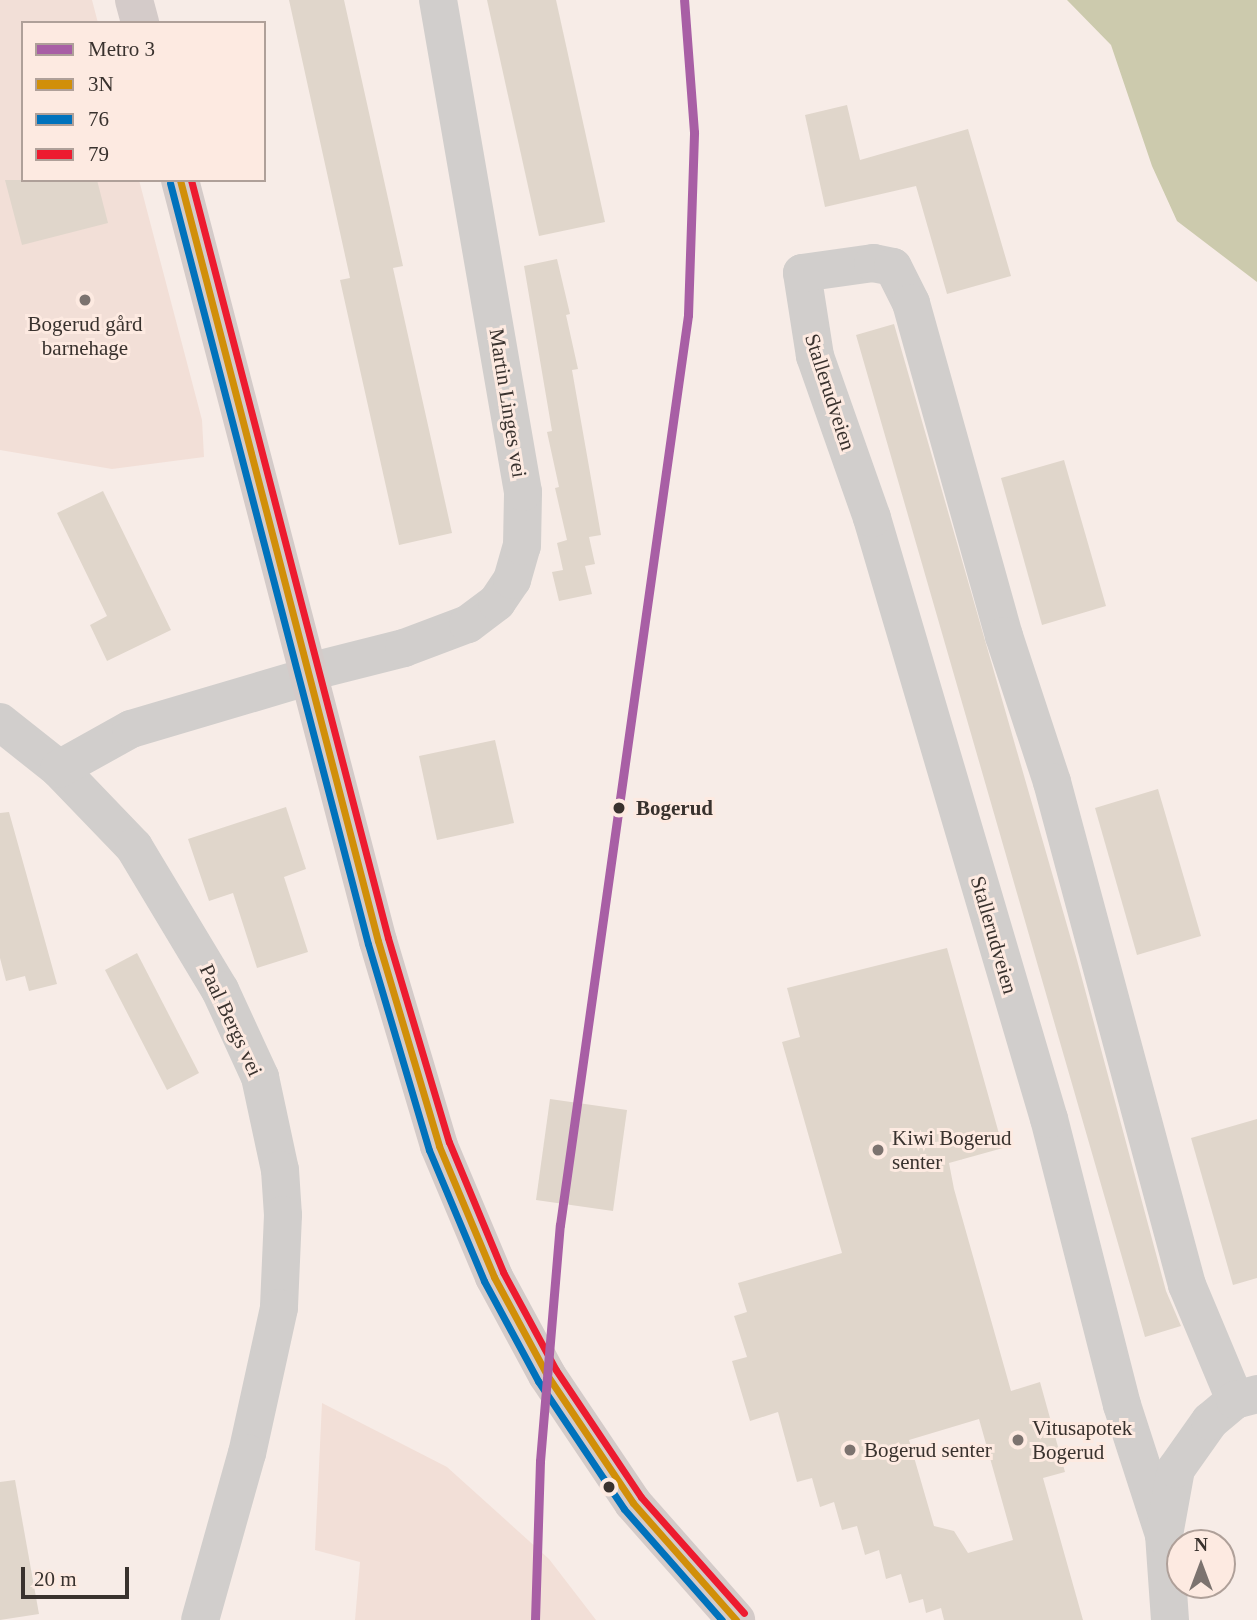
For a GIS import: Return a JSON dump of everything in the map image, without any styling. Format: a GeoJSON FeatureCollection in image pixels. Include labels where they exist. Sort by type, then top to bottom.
{"type":"FeatureCollection","features":[{"type":"Feature","properties":{"kind":"main road"},"geometry":{"type":"LineString","coordinates":[[134,0],[139,21]]}},
{"type":"Feature","properties":{"kind":"main road"},"geometry":{"type":"LineString","coordinates":[[181,182],[419,1083],[439,1146],[489,1266],[547,1375],[633,1503],[736,1620]]}},
{"type":"Feature","properties":{"kind":"street","name":"Martin Linges vei"},"geometry":{"type":"LineString","coordinates":[[310,674],[404,649],[468,624],[497,602],[512,580],[522,547],[520,478],[438,0]]}},
{"type":"Feature","properties":{"kind":"street","name":"Stallerudveien"},"geometry":{"type":"LineString","coordinates":[[1164,1535],[1176,1469],[1210,1420],[1246,1397],[1188,1285],[1052,782],[1004,636],[911,303],[893,267],[873,263],[802,273],[814,356],[873,518],[1049,1119],[1122,1405],[1164,1535],[1170,1620]]}},
{"type":"Feature","properties":{"kind":"street"},"geometry":{"type":"LineString","coordinates":[[59,769],[131,729],[310,674]]}},
{"type":"Feature","properties":{"kind":"street","name":"Paal Bergs vei"},"geometry":{"type":"LineString","coordinates":[[0,722],[59,769],[134,847],[220,989],[260,1077],[279,1170],[282,1267],[274,1341],[200,1620]]}},
{"type":"Feature","properties":{"kind":"shaded area","name":"Bogerud gård barnehage"},"geometry":{"type":"Polygon","coordinates":[[[0,0],[92,0],[97,21],[21,21],[21,182],[140,182],[202,420],[204,457],[112,469],[0,450],[0,0]]]}},
{"type":"Feature","properties":{"kind":"shaded area"},"geometry":{"type":"Polygon","coordinates":[[[1067,0],[1257,0],[1257,282],[1177,221],[1152,166],[1111,45],[1067,0]]]}},
{"type":"Feature","properties":{"kind":"shaded area"},"geometry":{"type":"Polygon","coordinates":[[[322,1403],[447,1467],[549,1559],[596,1620],[355,1620],[360,1562],[315,1550],[322,1403]]]}},
{"type":"Feature","properties":{"kind":"building"},"geometry":{"type":"Polygon","coordinates":[[[289,0],[344,0],[403,266],[393,268],[452,533],[399,545],[340,280],[350,278],[289,0]]]}},
{"type":"Feature","properties":{"kind":"building"},"geometry":{"type":"Polygon","coordinates":[[[487,0],[556,0],[605,222],[539,236],[487,0]]]}},
{"type":"Feature","properties":{"kind":"building"},"geometry":{"type":"Polygon","coordinates":[[[847,105],[860,160],[968,129],[1011,276],[947,294],[916,186],[825,207],[805,115],[847,105]]]}},
{"type":"Feature","properties":{"kind":"building"},"geometry":{"type":"Polygon","coordinates":[[[5,180],[98,182],[108,223],[22,245],[5,180]]]}},
{"type":"Feature","properties":{"kind":"building"},"geometry":{"type":"Polygon","coordinates":[[[557,259],[570,314],[566,315],[578,369],[572,370],[601,535],[589,537],[595,564],[585,566],[592,594],[559,601],[552,572],[563,570],[557,543],[567,540],[555,488],[559,487],[547,432],[552,431],[524,266],[557,259]]]}},
{"type":"Feature","properties":{"kind":"building"},"geometry":{"type":"Polygon","coordinates":[[[894,324],[1077,960],[1166,1291],[1181,1326],[1145,1337],[856,335],[894,324]]]}},
{"type":"Feature","properties":{"kind":"building"},"geometry":{"type":"Polygon","coordinates":[[[1064,460],[1106,606],[1042,625],[1001,478],[1064,460]]]}},
{"type":"Feature","properties":{"kind":"building"},"geometry":{"type":"Polygon","coordinates":[[[103,491],[171,630],[107,661],[90,625],[107,616],[57,513],[103,491]]]}},
{"type":"Feature","properties":{"kind":"building"},"geometry":{"type":"Polygon","coordinates":[[[495,740],[514,823],[437,840],[419,756],[495,740]]]}},
{"type":"Feature","properties":{"kind":"building"},"geometry":{"type":"Polygon","coordinates":[[[1158,789],[1201,936],[1137,955],[1095,808],[1158,789]]]}},
{"type":"Feature","properties":{"kind":"building"},"geometry":{"type":"Polygon","coordinates":[[[286,807],[306,869],[284,877],[308,952],[257,968],[233,893],[209,901],[188,839],[286,807]]]}},
{"type":"Feature","properties":{"kind":"building"},"geometry":{"type":"Polygon","coordinates":[[[9,812],[57,984],[29,991],[25,976],[6,981],[0,958],[0,813],[9,812]]]}},
{"type":"Feature","properties":{"kind":"building"},"geometry":{"type":"Polygon","coordinates":[[[947,948],[1003,1148],[949,1163],[954,1189],[1011,1391],[1040,1382],[1065,1472],[1043,1478],[1083,1620],[944,1620],[941,1608],[926,1613],[923,1599],[909,1603],[901,1574],[886,1579],[879,1550],[865,1555],[857,1526],[842,1530],[834,1502],[820,1507],[812,1478],[797,1482],[778,1412],[750,1421],[732,1361],[747,1357],[734,1316],[747,1312],[738,1283],[842,1253],[782,1042],[800,1037],[787,988],[947,948]],[[979,1419],[909,1440],[934,1526],[954,1531],[968,1553],[1013,1540],[979,1419]]]}},
{"type":"Feature","properties":{"kind":"building"},"geometry":{"type":"Polygon","coordinates":[[[137,953],[199,1073],[167,1090],[105,970],[137,953]]]}},
{"type":"Feature","properties":{"kind":"building"},"geometry":{"type":"Polygon","coordinates":[[[550,1099],[627,1110],[613,1211],[536,1200],[550,1099]]]}},
{"type":"Feature","properties":{"kind":"building"},"geometry":{"type":"Polygon","coordinates":[[[1257,1119],[1257,1278],[1233,1285],[1191,1138],[1257,1119]]]}},
{"type":"Feature","properties":{"kind":"building"},"geometry":{"type":"Polygon","coordinates":[[[15,1480],[39,1614],[0,1620],[0,1482],[15,1480]]]}},
{"type":"Feature","properties":{"kind":"metro line","name":"3"},"geometry":{"type":"LineString","coordinates":[[535,1620],[540,1461],[560,1225],[688,315],[694,132],[684,0]]}},
{"type":"Feature","properties":{"kind":"transit line","name":"3N"},"geometry":{"type":"LineString","coordinates":[[181,182],[378,941],[439,1146],[494,1277],[547,1375],[633,1503],[736,1620]]}},
{"type":"Feature","properties":{"kind":"transit line","name":"79"},"geometry":{"type":"LineString","coordinates":[[192,182],[388,938],[449,1142],[503,1272],[556,1370],[641,1497],[744,1613]]}},
{"type":"Feature","properties":{"kind":"transit line","name":"76"},"geometry":{"type":"LineString","coordinates":[[170,183],[368,944],[429,1150],[484,1281],[538,1381],[624,1509],[722,1620]]}},
{"type":"Feature","properties":{"kind":"place","name":"Bogerud gård barnehage"},"geometry":{"type":"Point","coordinates":[85,300]}},
{"type":"Feature","properties":{"kind":"place","name":"Bogerud"},"geometry":{"type":"Point","coordinates":[619,808]}},
{"type":"Feature","properties":{"kind":"place","name":"Kiwi Bogerud senter"},"geometry":{"type":"Point","coordinates":[878,1150]}},
{"type":"Feature","properties":{"kind":"place","name":"Vitusapotek Bogerud"},"geometry":{"type":"Point","coordinates":[1018,1440]}},
{"type":"Feature","properties":{"kind":"place","name":"Bogerud senter"},"geometry":{"type":"Point","coordinates":[850,1450]}}]}
